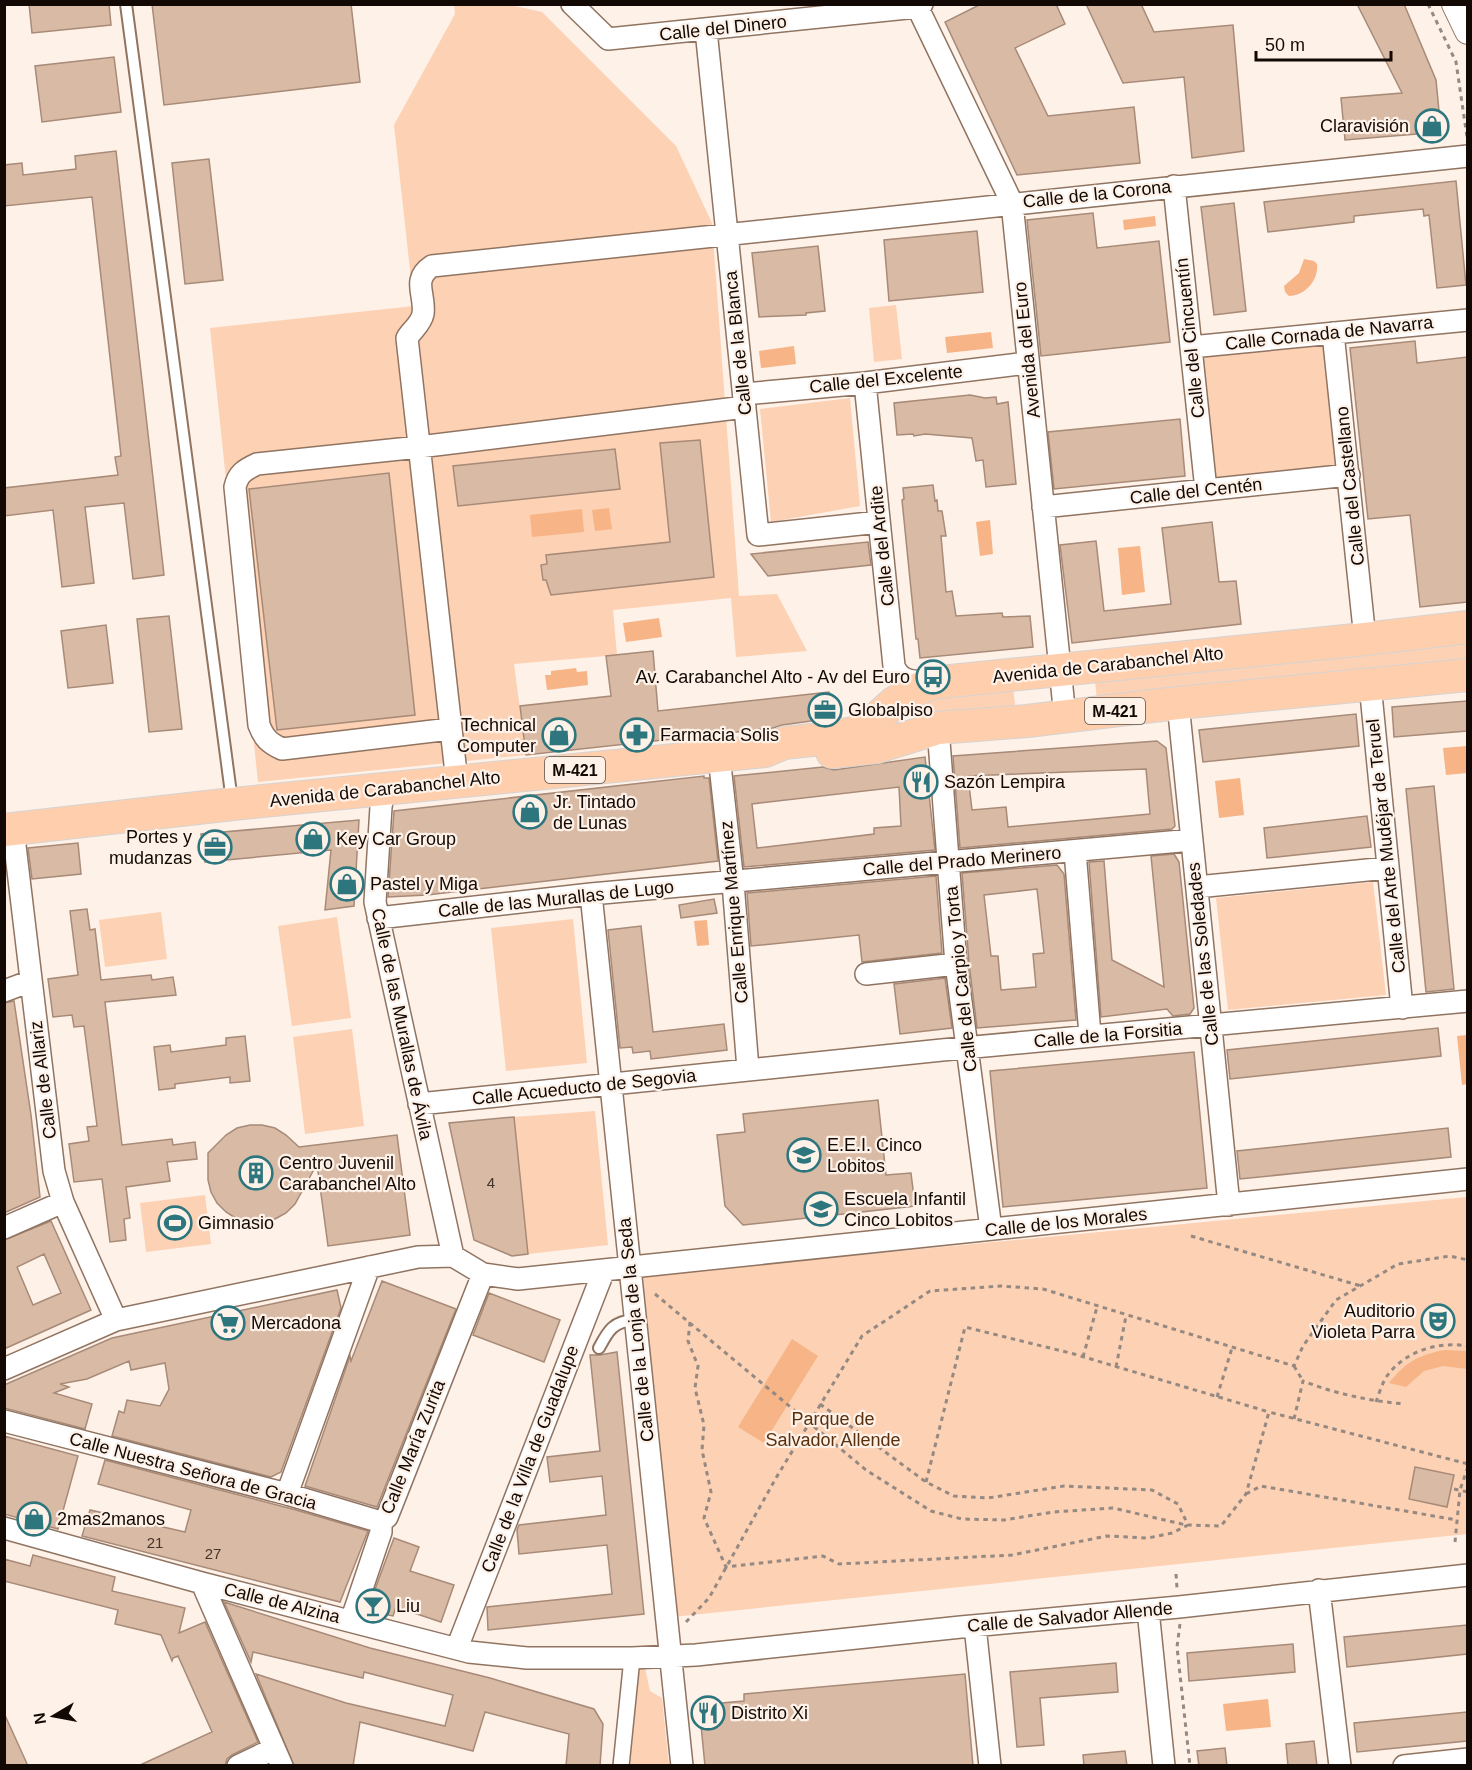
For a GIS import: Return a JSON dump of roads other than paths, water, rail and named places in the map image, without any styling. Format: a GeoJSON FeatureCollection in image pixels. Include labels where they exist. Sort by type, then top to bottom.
{"type":"FeatureCollection","features":[{"type":"Feature","properties":{"kind":"main road","name":"Avenida de Carabanchel Alto"},"geometry":{"type":"LineString","coordinates":[[765,751],[784,743],[830,738],[857,732],[894,703],[931,684],[1467,627]]}},
{"type":"Feature","properties":{"kind":"main road","name":"Avenida de Carabanchel Alto"},"geometry":{"type":"LineString","coordinates":[[9,830],[233,804],[765,751],[797,754],[862,749],[877,747],[938,728],[1467,675]]}},
{"type":"Feature","properties":{"kind":"street","name":"Calle del Dinero"},"geometry":{"type":"LineString","coordinates":[[572,4],[608,39],[919,5]]}},
{"type":"Feature","properties":{"kind":"street"},"geometry":{"type":"LineString","coordinates":[[1455,4],[1467,31]]}},
{"type":"Feature","properties":{"kind":"street","name":"Avenida del Euro"},"geometry":{"type":"LineString","coordinates":[[919,5],[1012,203],[1065,717]]}},
{"type":"Feature","properties":{"kind":"street","name":"Calle de la Blanca"},"geometry":{"type":"LineString","coordinates":[[706,30],[758,535],[879,522]]}},
{"type":"Feature","properties":{"kind":"street","name":"Calle de la Corona"},"geometry":{"type":"LineString","coordinates":[[419,447],[407,338],[419,324],[423,315],[420,280],[423,271],[432,266],[1467,156]]}},
{"type":"Feature","properties":{"kind":"street","name":"Calle del Cincuentín"},"geometry":{"type":"LineString","coordinates":[[1173,186],[1206,490]]}},
{"type":"Feature","properties":{"kind":"street","name":"Calle Cornada de Navarra"},"geometry":{"type":"LineString","coordinates":[[1191,347],[1467,320]]}},
{"type":"Feature","properties":{"kind":"street","name":"Calle del Castellano"},"geometry":{"type":"LineString","coordinates":[[1333,333],[1365,639]]}},
{"type":"Feature","properties":{"kind":"street","name":"Calle del Excelente"},"geometry":{"type":"LineString","coordinates":[[450,729],[282,749],[270,744],[262,734],[259,725],[235,488],[238,476],[245,469],[257,464],[419,447],[865,383],[1027,363]]}},
{"type":"Feature","properties":{"kind":"street","name":"Calle del Ardite"},"geometry":{"type":"LineString","coordinates":[[865,383],[894,666],[897,674],[904,680],[931,684]]}},
{"type":"Feature","properties":{"kind":"street"},"geometry":{"type":"LineString","coordinates":[[419,447],[457,782]]}},
{"type":"Feature","properties":{"kind":"street","name":"Calle del Centén"},"geometry":{"type":"LineString","coordinates":[[1043,507],[1348,475]]}},
{"type":"Feature","properties":{"kind":"street","name":"Calle del Arte Mudéjar de Teruel"},"geometry":{"type":"LineString","coordinates":[[1370,684],[1402,1008]]}},
{"type":"Feature","properties":{"kind":"street","name":"Calle de las Soledades"},"geometry":{"type":"LineString","coordinates":[[1178,703],[1229,1205]]}},
{"type":"Feature","properties":{"kind":"street","name":"Calle del Carpio y Torta"},"geometry":{"type":"LineString","coordinates":[[938,728],[956,964],[991,1229]]}},
{"type":"Feature","properties":{"kind":"street","name":"Calle Enrique Martínez"},"geometry":{"type":"LineString","coordinates":[[718,756],[733,882],[748,1069]]}},
{"type":"Feature","properties":{"kind":"street","name":"Calle de las Murallas de Ávila"},"geometry":{"type":"LineString","coordinates":[[384,790],[375,891],[378,918],[453,1256]]}},
{"type":"Feature","properties":{"kind":"street","name":"Calle de Allariz"},"geometry":{"type":"LineString","coordinates":[[9,830],[31,981],[54,1170],[63,1202],[116,1320]]}},
{"type":"Feature","properties":{"kind":"street","name":"Calle del Prado Merinero"},"geometry":{"type":"LineString","coordinates":[[733,882],[1192,840]]}},
{"type":"Feature","properties":{"kind":"street"},"geometry":{"type":"LineString","coordinates":[[1075,851],[1090,1035]]}},
{"type":"Feature","properties":{"kind":"street"},"geometry":{"type":"LineString","coordinates":[[1197,887],[1387,868]]}},
{"type":"Feature","properties":{"kind":"street","name":"Calle de las Murallas de Lugo"},"geometry":{"type":"LineString","coordinates":[[378,918],[591,894],[733,882]]}},
{"type":"Feature","properties":{"kind":"street","name":"Calle de la Lonja de la Seda"},"geometry":{"type":"LineString","coordinates":[[591,894],[682,1766]]}},
{"type":"Feature","properties":{"kind":"street"},"geometry":{"type":"LineString","coordinates":[[866,974],[956,964]]}},
{"type":"Feature","properties":{"kind":"street"},"geometry":{"type":"LineString","coordinates":[[4,991],[31,981]]}},
{"type":"Feature","properties":{"kind":"street","name":"Calle de la Forsitia"},"geometry":{"type":"LineString","coordinates":[[748,1069],[1467,1001]]}},
{"type":"Feature","properties":{"kind":"street","name":"Calle Acueducto de Segovia"},"geometry":{"type":"LineString","coordinates":[[419,1104],[748,1069]]}},
{"type":"Feature","properties":{"kind":"street","name":"Calle de los Morales"},"geometry":{"type":"LineString","coordinates":[[483,1274],[518,1279],[1467,1179]]}},
{"type":"Feature","properties":{"kind":"street"},"geometry":{"type":"LineString","coordinates":[[4,1228],[63,1202]]}},
{"type":"Feature","properties":{"kind":"street"},"geometry":{"type":"LineString","coordinates":[[4,1369],[116,1320],[418,1257],[453,1256],[483,1274]]}},
{"type":"Feature","properties":{"kind":"street"},"geometry":{"type":"LineString","coordinates":[[287,1494],[369,1267]]}},
{"type":"Feature","properties":{"kind":"street","name":"Calle de la Villa de Guadalupe"},"geometry":{"type":"LineString","coordinates":[[458,1648],[604,1270]]}},
{"type":"Feature","properties":{"kind":"street","name":"Calle María Zurita"},"geometry":{"type":"LineString","coordinates":[[351,1621],[381,1532],[381,1522],[387,1517],[483,1274]]}},
{"type":"Feature","properties":{"kind":"street","name":"Calle Nuestra Señora de Gracia"},"geometry":{"type":"LineString","coordinates":[[4,1421],[287,1494],[381,1522]]}},
{"type":"Feature","properties":{"kind":"street","name":"Calle de Alzina"},"geometry":{"type":"LineString","coordinates":[[4,1528],[202,1583],[486,1655],[527,1658],[672,1656]]}},
{"type":"Feature","properties":{"kind":"street","name":"Calle de Salvador Allende"},"geometry":{"type":"LineString","coordinates":[[672,1656],[1148,1610],[1467,1575]]}},
{"type":"Feature","properties":{"kind":"street"},"geometry":{"type":"LineString","coordinates":[[202,1583],[282,1766]]}},
{"type":"Feature","properties":{"kind":"street"},"geometry":{"type":"LineString","coordinates":[[1319,1590],[1340,1766]]}},
{"type":"Feature","properties":{"kind":"street"},"geometry":{"type":"LineString","coordinates":[[1148,1610],[1164,1766]]}},
{"type":"Feature","properties":{"kind":"street"},"geometry":{"type":"LineString","coordinates":[[975,1626],[990,1766]]}},
{"type":"Feature","properties":{"kind":"street"},"geometry":{"type":"LineString","coordinates":[[621,1766],[632,1658]]}},
{"type":"Feature","properties":{"kind":"street"},"geometry":{"type":"LineString","coordinates":[[238,1766],[267,1752],[273,1746]]}},
{"type":"Feature","properties":{"kind":"street"},"geometry":{"type":"LineString","coordinates":[[1404,1766],[1467,1759]]}},
{"type":"Feature","properties":{"kind":"lane"},"geometry":{"type":"LineString","coordinates":[[126,4],[233,804]]}},
{"type":"Feature","properties":{"kind":"lane"},"geometry":{"type":"LineString","coordinates":[[599,1348],[606,1334],[615,1325],[634,1320]]}},
{"type":"Feature","properties":{"kind":"place","name":"Claravisión"},"geometry":{"type":"Point","coordinates":[1432,126]}},
{"type":"Feature","properties":{"kind":"place","name":"Av. Carabanchel Alto - Av del Euro"},"geometry":{"type":"Point","coordinates":[933,677]}},
{"type":"Feature","properties":{"kind":"place","name":"Globalpiso"},"geometry":{"type":"Point","coordinates":[825,710]}},
{"type":"Feature","properties":{"kind":"place","name":"Technical Computer"},"geometry":{"type":"Point","coordinates":[559,735]}},
{"type":"Feature","properties":{"kind":"place","name":"Farmacia Solis"},"geometry":{"type":"Point","coordinates":[637,735]}},
{"type":"Feature","properties":{"kind":"place","name":"Sazón Lempira"},"geometry":{"type":"Point","coordinates":[921,782]}},
{"type":"Feature","properties":{"kind":"place","name":"Jr. Tintado de Lunas"},"geometry":{"type":"Point","coordinates":[530,812]}},
{"type":"Feature","properties":{"kind":"place","name":"Key Car Group"},"geometry":{"type":"Point","coordinates":[313,839]}},
{"type":"Feature","properties":{"kind":"place","name":"Portes y mudanzas"},"geometry":{"type":"Point","coordinates":[215,847]}},
{"type":"Feature","properties":{"kind":"place","name":"Pastel y Miga"},"geometry":{"type":"Point","coordinates":[347,884]}},
{"type":"Feature","properties":{"kind":"place","name":"E.E.I. Cinco Lobitos"},"geometry":{"type":"Point","coordinates":[804,1155]}},
{"type":"Feature","properties":{"kind":"place","name":"Centro Juvenil Carabanchel Alto"},"geometry":{"type":"Point","coordinates":[256,1173]}},
{"type":"Feature","properties":{"kind":"place","name":"Escuela Infantil Cinco Lobitos"},"geometry":{"type":"Point","coordinates":[821,1209]}},
{"type":"Feature","properties":{"kind":"place","name":"Gimnasio"},"geometry":{"type":"Point","coordinates":[175,1223]}},
{"type":"Feature","properties":{"kind":"place","name":"Auditorio Violeta Parra"},"geometry":{"type":"Point","coordinates":[1438,1321]}},
{"type":"Feature","properties":{"kind":"place","name":"Mercadona"},"geometry":{"type":"Point","coordinates":[228,1323]}},
{"type":"Feature","properties":{"kind":"place","name":"2mas2manos"},"geometry":{"type":"Point","coordinates":[34,1519]}},
{"type":"Feature","properties":{"kind":"place","name":"Liu"},"geometry":{"type":"Point","coordinates":[373,1606]}},
{"type":"Feature","properties":{"kind":"place","name":"Distrito Xi"},"geometry":{"type":"Point","coordinates":[708,1713]}},
{"type":"Feature","properties":{"kind":"park label","name":"Parque de Salvador Allende"},"geometry":{"type":"Point","coordinates":[833,1429]}}]}
